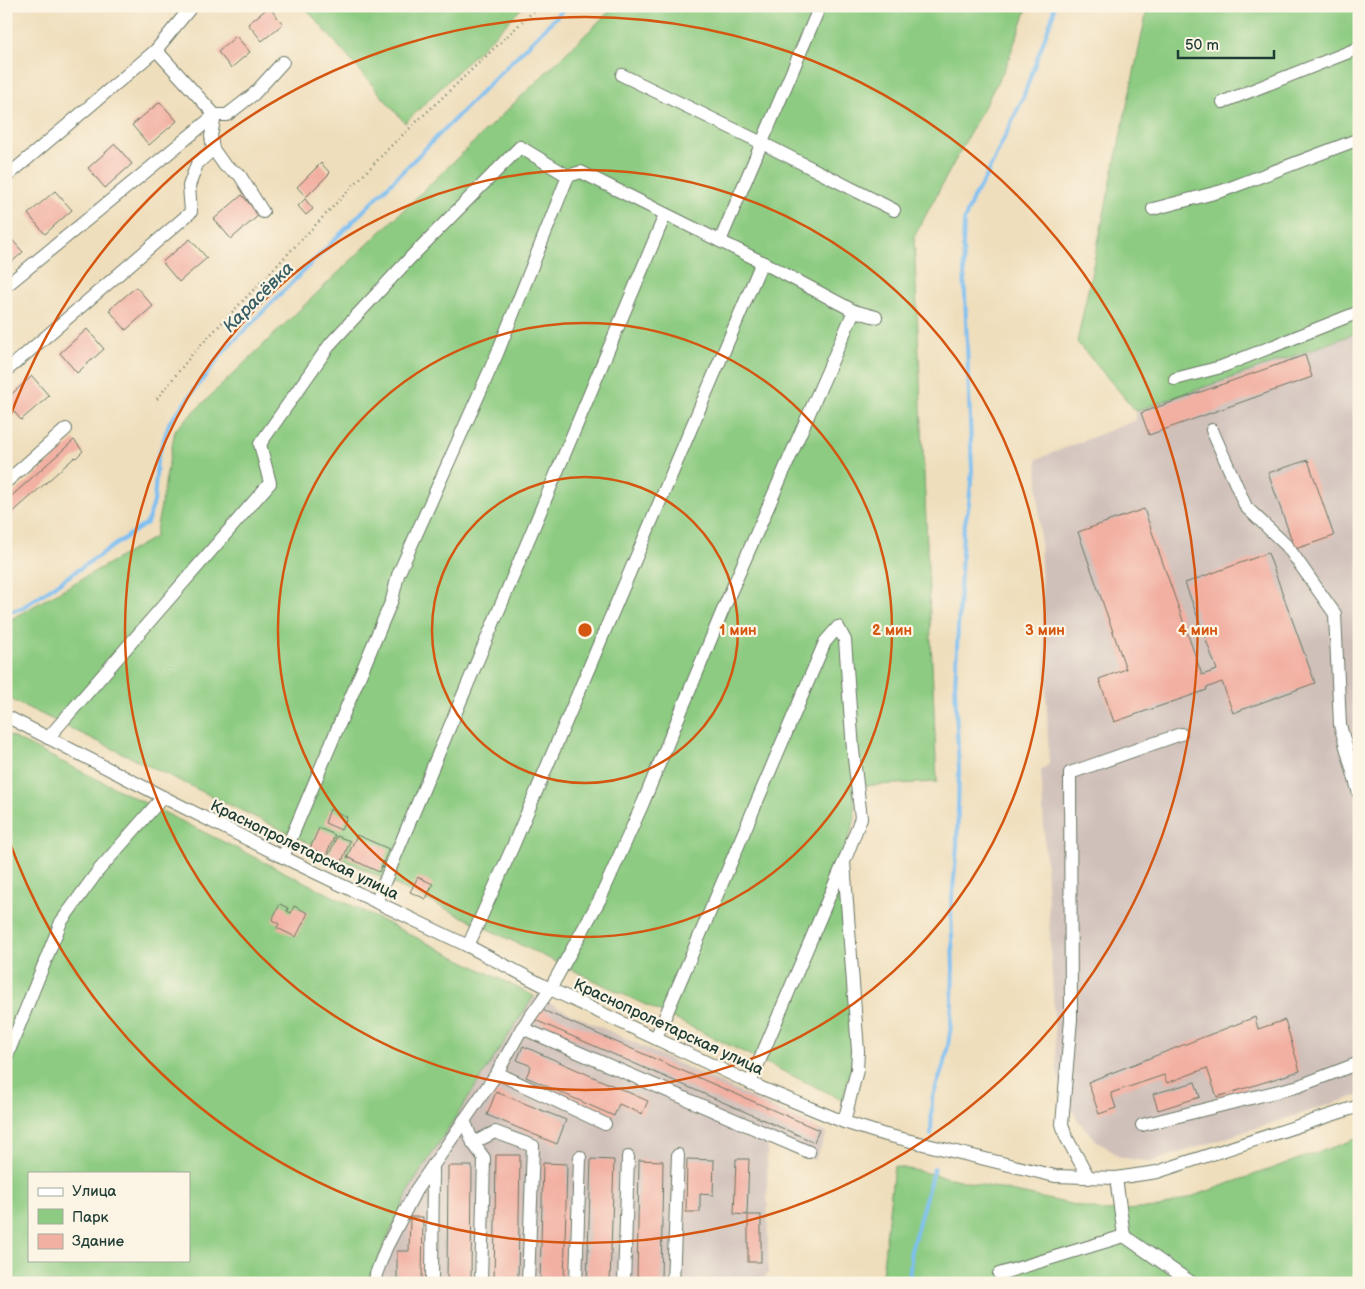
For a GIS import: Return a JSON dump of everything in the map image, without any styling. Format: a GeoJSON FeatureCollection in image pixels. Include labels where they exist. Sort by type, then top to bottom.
{"type":"FeatureCollection","features":[{"type":"Feature","properties":{"kind":"street"},"geometry":{"type":"LineString","coordinates":[[6,177],[156,50],[192,6]]}},
{"type":"Feature","properties":{"kind":"street"},"geometry":{"type":"LineString","coordinates":[[720,241],[820,6]]}},
{"type":"Feature","properties":{"kind":"street"},"geometry":{"type":"LineString","coordinates":[[1223,102],[1359,48]]}},
{"type":"Feature","properties":{"kind":"street"},"geometry":{"type":"LineString","coordinates":[[156,50],[215,115]]}},
{"type":"Feature","properties":{"kind":"street"},"geometry":{"type":"LineString","coordinates":[[6,286],[215,115],[227,114],[254,94],[284,62]]}},
{"type":"Feature","properties":{"kind":"street"},"geometry":{"type":"LineString","coordinates":[[622,75],[894,210]]}},
{"type":"Feature","properties":{"kind":"street"},"geometry":{"type":"LineString","coordinates":[[215,115],[211,136],[213,149],[225,166],[239,174],[263,212]]}},
{"type":"Feature","properties":{"kind":"street"},"geometry":{"type":"LineString","coordinates":[[1153,209],[1222,191],[1359,139]]}},
{"type":"Feature","properties":{"kind":"street"},"geometry":{"type":"LineString","coordinates":[[48,738],[270,483],[260,444],[331,343],[412,256],[520,148],[568,176],[581,172],[854,310],[876,317]]}},
{"type":"Feature","properties":{"kind":"street"},"geometry":{"type":"LineString","coordinates":[[6,371],[191,212],[190,186],[197,164],[213,149]]}},
{"type":"Feature","properties":{"kind":"street"},"geometry":{"type":"LineString","coordinates":[[283,857],[392,600],[398,575],[496,354],[568,176]]}},
{"type":"Feature","properties":{"kind":"street"},"geometry":{"type":"LineString","coordinates":[[376,902],[666,215]]}},
{"type":"Feature","properties":{"kind":"street"},"geometry":{"type":"LineString","coordinates":[[468,946],[513,846],[762,262]]}},
{"type":"Feature","properties":{"kind":"street"},"geometry":{"type":"LineString","coordinates":[[375,1283],[376,1274],[386,1248],[416,1190],[497,1073],[522,1028],[550,988],[600,899],[643,803],[725,605],[854,310]]}},
{"type":"Feature","properties":{"kind":"street"},"geometry":{"type":"LineString","coordinates":[[1175,379],[1221,367],[1359,312]]}},
{"type":"Feature","properties":{"kind":"street"},"geometry":{"type":"LineString","coordinates":[[6,482],[66,429]]}},
{"type":"Feature","properties":{"kind":"street"},"geometry":{"type":"LineString","coordinates":[[1212,430],[1246,507],[1287,546],[1335,614],[1340,725],[1359,794]]}},
{"type":"Feature","properties":{"kind":"street"},"geometry":{"type":"LineString","coordinates":[[656,1038],[825,642],[838,627],[845,640],[860,818],[844,862],[750,1083]]}},
{"type":"Feature","properties":{"kind":"street","name":"Краснопролетарская улица"},"geometry":{"type":"LineString","coordinates":[[6,716],[163,797],[550,988],[750,1083],[844,1122],[882,1134],[1054,1176],[1116,1178],[1157,1172],[1359,1106]]}},
{"type":"Feature","properties":{"kind":"street"},"geometry":{"type":"LineString","coordinates":[[1089,1178],[1066,1137],[1062,1124],[1071,1019],[1070,773],[1181,734]]}},
{"type":"Feature","properties":{"kind":"street"},"geometry":{"type":"LineString","coordinates":[[6,1058],[61,922],[98,871],[163,797]]}},
{"type":"Feature","properties":{"kind":"street"},"geometry":{"type":"LineString","coordinates":[[844,862],[858,1052],[857,1070],[844,1122]]}},
{"type":"Feature","properties":{"kind":"street"},"geometry":{"type":"LineString","coordinates":[[522,1028],[809,1152]]}},
{"type":"Feature","properties":{"kind":"street"},"geometry":{"type":"LineString","coordinates":[[1142,1125],[1299,1086],[1359,1063]]}},
{"type":"Feature","properties":{"kind":"street"},"geometry":{"type":"LineString","coordinates":[[497,1073],[605,1124]]}},
{"type":"Feature","properties":{"kind":"street"},"geometry":{"type":"LineString","coordinates":[[464,1120],[473,1143],[484,1158],[481,1283]]}},
{"type":"Feature","properties":{"kind":"street"},"geometry":{"type":"LineString","coordinates":[[473,1143],[495,1132],[533,1146],[528,1283]]}},
{"type":"Feature","properties":{"kind":"street"},"geometry":{"type":"LineString","coordinates":[[673,1283],[678,1155]]}},
{"type":"Feature","properties":{"kind":"street"},"geometry":{"type":"LineString","coordinates":[[576,1283],[580,1157]]}},
{"type":"Feature","properties":{"kind":"street"},"geometry":{"type":"LineString","coordinates":[[624,1283],[628,1157]]}},
{"type":"Feature","properties":{"kind":"street"},"geometry":{"type":"LineString","coordinates":[[432,1283],[433,1165]]}},
{"type":"Feature","properties":{"kind":"street"},"geometry":{"type":"LineString","coordinates":[[1116,1178],[1124,1236],[1192,1283]]}},
{"type":"Feature","properties":{"kind":"street"},"geometry":{"type":"LineString","coordinates":[[999,1274],[1124,1236]]}},
{"type":"Feature","properties":{"kind":"path"},"geometry":{"type":"LineString","coordinates":[[157,399],[194,352],[392,146],[540,6]]}},
{"type":"Feature","properties":{"kind":"shaded area"},"geometry":{"type":"Polygon","coordinates":[[[1359,332],[1359,1095],[1151,1162],[1120,1157],[1097,1141],[1079,1122],[1063,1095],[1057,1070],[1041,771],[1049,764],[1037,459],[1136,420],[1136,411],[1359,332]]]}},
{"type":"Feature","properties":{"kind":"shaded area"},"geometry":{"type":"Polygon","coordinates":[[[534,996],[827,1133],[815,1160],[767,1145],[768,1274],[758,1283],[367,1283],[411,1186],[534,996]]]}},
{"type":"Feature","properties":{"kind":"green space"},"geometry":{"type":"Polygon","coordinates":[[[304,6],[524,6],[405,123],[304,6]]]}},
{"type":"Feature","properties":{"kind":"green space"},"geometry":{"type":"Polygon","coordinates":[[[615,6],[1028,6],[1006,66],[914,237],[937,782],[854,786],[855,819],[839,869],[855,1053],[843,1100],[14,701],[6,695],[6,622],[155,537],[175,430],[615,6]]]}},
{"type":"Feature","properties":{"kind":"green space"},"geometry":{"type":"Polygon","coordinates":[[[1148,6],[1359,6],[1359,332],[1136,411],[1077,342],[1148,6]]]}},
{"type":"Feature","properties":{"kind":"green space"},"geometry":{"type":"Polygon","coordinates":[[[6,734],[534,996],[411,1186],[367,1283],[6,1283],[6,734]]]}},
{"type":"Feature","properties":{"kind":"green space"},"geometry":{"type":"Polygon","coordinates":[[[1359,1138],[1359,1283],[881,1283],[894,1166],[1103,1211],[1159,1208],[1359,1138]]]}},
{"type":"Feature","properties":{"kind":"building"},"geometry":{"type":"Polygon","coordinates":[[[269,7],[283,24],[262,41],[248,24],[269,7]]]}},
{"type":"Feature","properties":{"kind":"building"},"geometry":{"type":"Polygon","coordinates":[[[236,36],[250,52],[231,68],[218,52],[236,36]]]}},
{"type":"Feature","properties":{"kind":"building"},"geometry":{"type":"Polygon","coordinates":[[[160,102],[177,121],[149,145],[132,125],[160,102]]]}},
{"type":"Feature","properties":{"kind":"building"},"geometry":{"type":"Polygon","coordinates":[[[115,144],[132,164],[105,188],[88,168],[115,144]]]}},
{"type":"Feature","properties":{"kind":"building"},"geometry":{"type":"Polygon","coordinates":[[[321,163],[330,173],[306,197],[297,187],[321,163]]]}},
{"type":"Feature","properties":{"kind":"building"},"geometry":{"type":"Polygon","coordinates":[[[55,191],[72,210],[45,234],[28,214],[55,191]]]}},
{"type":"Feature","properties":{"kind":"building"},"geometry":{"type":"Polygon","coordinates":[[[242,195],[259,215],[231,239],[214,219],[242,195]]]}},
{"type":"Feature","properties":{"kind":"building"},"geometry":{"type":"Polygon","coordinates":[[[305,199],[313,209],[306,215],[298,206],[305,199]]]}},
{"type":"Feature","properties":{"kind":"building"},"geometry":{"type":"Polygon","coordinates":[[[6,233],[23,252],[6,267],[6,233]]]}},
{"type":"Feature","properties":{"kind":"building"},"geometry":{"type":"Polygon","coordinates":[[[190,239],[207,258],[179,282],[162,262],[190,239]]]}},
{"type":"Feature","properties":{"kind":"building"},"geometry":{"type":"Polygon","coordinates":[[[136,287],[153,306],[126,330],[109,310],[136,287]]]}},
{"type":"Feature","properties":{"kind":"building"},"geometry":{"type":"Polygon","coordinates":[[[87,329],[104,349],[77,373],[60,353],[87,329]]]}},
{"type":"Feature","properties":{"kind":"building"},"geometry":{"type":"Polygon","coordinates":[[[1305,355],[1312,377],[1149,435],[1141,413],[1305,355]]]}},
{"type":"Feature","properties":{"kind":"building"},"geometry":{"type":"Polygon","coordinates":[[[32,376],[49,396],[21,420],[6,402],[6,399],[32,376]]]}},
{"type":"Feature","properties":{"kind":"building"},"geometry":{"type":"Polygon","coordinates":[[[74,440],[83,451],[12,513],[6,507],[6,501],[74,440]]]}},
{"type":"Feature","properties":{"kind":"building"},"geometry":{"type":"Polygon","coordinates":[[[1308,460],[1334,536],[1295,549],[1268,473],[1308,460]]]}},
{"type":"Feature","properties":{"kind":"building"},"geometry":{"type":"Polygon","coordinates":[[[1144,509],[1202,675],[1217,670],[1185,583],[1268,553],[1315,683],[1233,713],[1222,682],[1206,688],[1207,690],[1114,722],[1099,679],[1126,669],[1078,532],[1144,509]]]}},
{"type":"Feature","properties":{"kind":"building"},"geometry":{"type":"Polygon","coordinates":[[[330,809],[347,817],[341,830],[325,823],[330,809]]]}},
{"type":"Feature","properties":{"kind":"building"},"geometry":{"type":"Polygon","coordinates":[[[319,828],[335,835],[326,855],[310,848],[319,828]]]}},
{"type":"Feature","properties":{"kind":"building"},"geometry":{"type":"Polygon","coordinates":[[[357,835],[389,849],[379,872],[347,857],[357,835]]]}},
{"type":"Feature","properties":{"kind":"building"},"geometry":{"type":"Polygon","coordinates":[[[337,836],[350,841],[339,869],[325,863],[337,836]]]}},
{"type":"Feature","properties":{"kind":"building"},"geometry":{"type":"Polygon","coordinates":[[[418,877],[433,884],[426,899],[410,892],[418,877]]]}},
{"type":"Feature","properties":{"kind":"building"},"geometry":{"type":"Polygon","coordinates":[[[280,904],[288,908],[287,911],[291,913],[294,906],[308,913],[296,937],[277,928],[279,924],[272,920],[280,904]]]}},
{"type":"Feature","properties":{"kind":"building"},"geometry":{"type":"Polygon","coordinates":[[[540,1009],[819,1130],[814,1142],[535,1020],[540,1009]]]}},
{"type":"Feature","properties":{"kind":"building"},"geometry":{"type":"Polygon","coordinates":[[[1255,1017],[1258,1029],[1285,1020],[1300,1071],[1217,1097],[1207,1068],[1167,1083],[1164,1075],[1111,1093],[1116,1108],[1099,1114],[1088,1082],[1255,1017]]]}},
{"type":"Feature","properties":{"kind":"building"},"geometry":{"type":"Polygon","coordinates":[[[523,1046],[648,1101],[642,1114],[619,1104],[614,1116],[526,1077],[531,1066],[517,1060],[523,1046]]]}},
{"type":"Feature","properties":{"kind":"building"},"geometry":{"type":"Polygon","coordinates":[[[1195,1082],[1200,1097],[1158,1110],[1153,1094],[1195,1082]]]}},
{"type":"Feature","properties":{"kind":"building"},"geometry":{"type":"Polygon","coordinates":[[[496,1092],[566,1120],[557,1144],[487,1115],[496,1092]]]}},
{"type":"Feature","properties":{"kind":"building"},"geometry":{"type":"Polygon","coordinates":[[[496,1155],[520,1155],[518,1283],[494,1283],[496,1155]]]}},
{"type":"Feature","properties":{"kind":"building"},"geometry":{"type":"Polygon","coordinates":[[[591,1159],[614,1160],[610,1283],[587,1283],[591,1159]]]}},
{"type":"Feature","properties":{"kind":"building"},"geometry":{"type":"Polygon","coordinates":[[[687,1159],[714,1160],[713,1195],[700,1194],[700,1212],[686,1212],[687,1159]]]}},
{"type":"Feature","properties":{"kind":"building"},"geometry":{"type":"Polygon","coordinates":[[[736,1159],[749,1159],[747,1215],[734,1214],[736,1159]]]}},
{"type":"Feature","properties":{"kind":"building"},"geometry":{"type":"Polygon","coordinates":[[[639,1160],[663,1161],[661,1283],[637,1283],[639,1160]]]}},
{"type":"Feature","properties":{"kind":"building"},"geometry":{"type":"Polygon","coordinates":[[[543,1163],[567,1164],[564,1283],[540,1283],[543,1163]]]}},
{"type":"Feature","properties":{"kind":"building"},"geometry":{"type":"Polygon","coordinates":[[[448,1166],[472,1166],[471,1283],[447,1283],[448,1166]]]}},
{"type":"Feature","properties":{"kind":"building"},"geometry":{"type":"Polygon","coordinates":[[[748,1215],[761,1215],[761,1262],[748,1262],[748,1215]]]}},
{"type":"Feature","properties":{"kind":"building"},"geometry":{"type":"Polygon","coordinates":[[[410,1217],[423,1217],[422,1283],[397,1283],[397,1251],[409,1251],[410,1217]]]}},
{"type":"Feature","properties":{"kind":"waterway","name":"Карасёвка"},"geometry":{"type":"LineString","coordinates":[[6,613],[22,608],[147,523],[154,502],[157,460],[169,423],[226,349],[567,6]]}},
{"type":"Feature","properties":{"kind":"waterway"},"geometry":{"type":"LineString","coordinates":[[931,1135],[932,1099],[946,1058],[951,1025],[953,970],[951,909],[957,846],[959,769],[955,687],[963,532],[969,504],[972,470],[963,245],[964,221],[973,198],[985,179],[1022,100],[1053,15],[1054,6]]}},
{"type":"Feature","properties":{"kind":"waterway"},"geometry":{"type":"LineString","coordinates":[[909,1283],[910,1254],[934,1168]]}}]}
